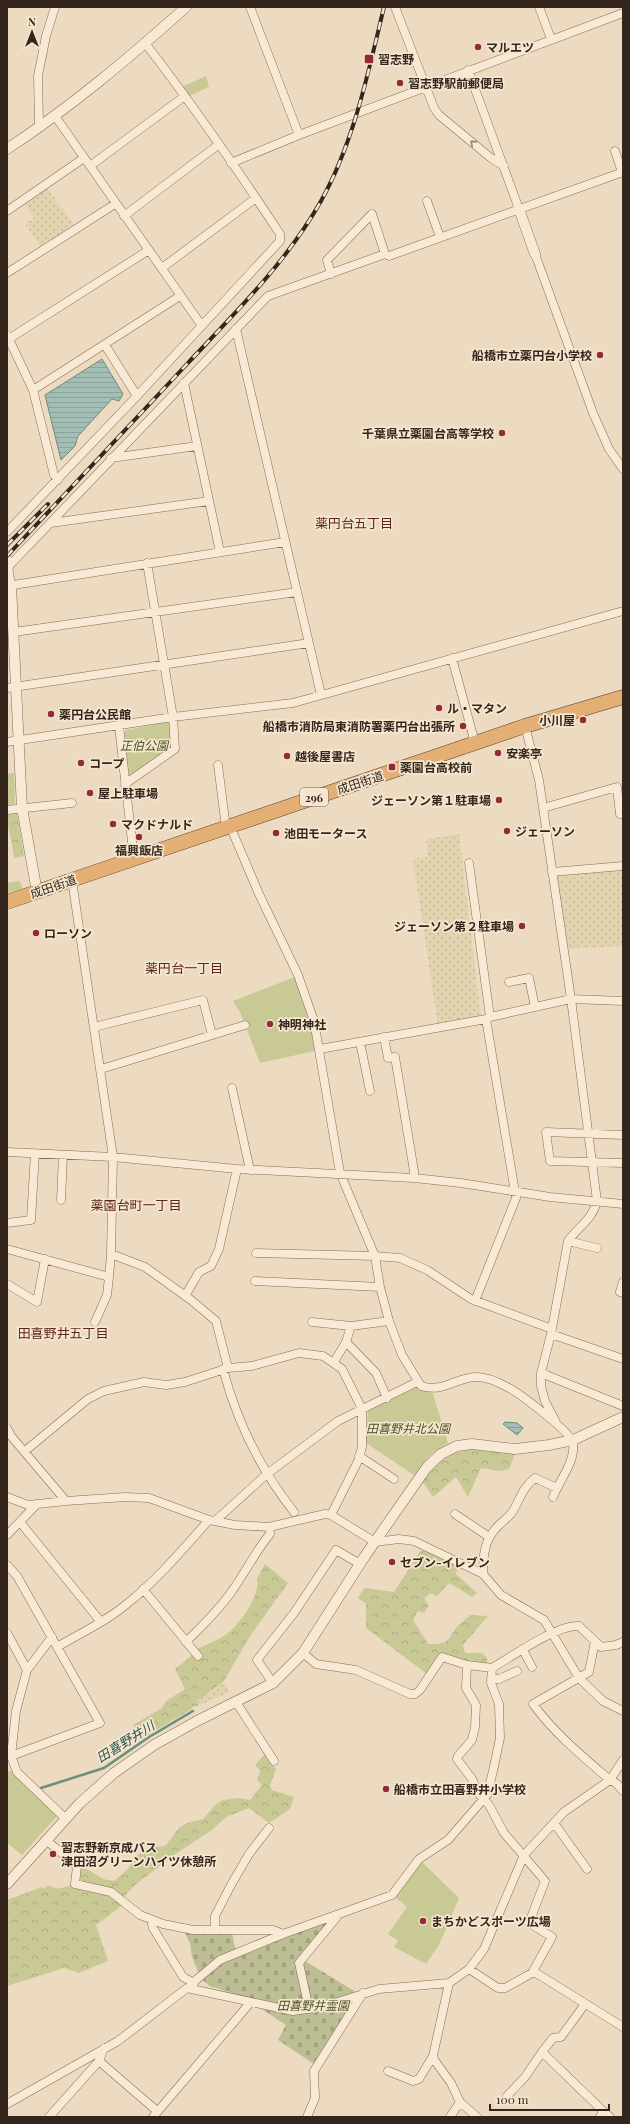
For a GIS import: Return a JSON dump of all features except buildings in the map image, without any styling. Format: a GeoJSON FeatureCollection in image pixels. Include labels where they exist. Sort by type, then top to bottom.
{"type":"FeatureCollection","features":[{"type":"Feature","properties":{"kind":"highway","name":"成田街道"},"geometry":{"type":"LineString","coordinates":[[7,902],[525,726],[623,697]]}},
{"type":"Feature","properties":{"kind":"street"},"geometry":{"type":"LineString","coordinates":[[41,127],[39,123],[38,76],[46,36],[56,7]]}},
{"type":"Feature","properties":{"kind":"street"},"geometry":{"type":"LineString","coordinates":[[7,149],[41,127],[145,43],[186,7]]}},
{"type":"Feature","properties":{"kind":"street"},"geometry":{"type":"LineString","coordinates":[[250,7],[299,135]]}},
{"type":"Feature","properties":{"kind":"street"},"geometry":{"type":"LineString","coordinates":[[395,7],[425,87],[439,115],[491,158],[504,166]]}},
{"type":"Feature","properties":{"kind":"street"},"geometry":{"type":"LineString","coordinates":[[539,7],[551,39]]}},
{"type":"Feature","properties":{"kind":"street"},"geometry":{"type":"LineString","coordinates":[[232,163],[299,135],[623,12]]}},
{"type":"Feature","properties":{"kind":"street"},"geometry":{"type":"LineString","coordinates":[[7,532],[137,396],[280,241],[280,234],[256,198],[185,96],[145,43]]}},
{"type":"Feature","properties":{"kind":"street"},"geometry":{"type":"LineString","coordinates":[[468,70],[594,413],[609,449],[623,469]]}},
{"type":"Feature","properties":{"kind":"street"},"geometry":{"type":"LineString","coordinates":[[90,166],[185,96]]}},
{"type":"Feature","properties":{"kind":"street"},"geometry":{"type":"LineString","coordinates":[[54,116],[202,326]]}},
{"type":"Feature","properties":{"kind":"street"},"geometry":{"type":"LineString","coordinates":[[124,216],[218,145]]}},
{"type":"Feature","properties":{"kind":"street"},"geometry":{"type":"LineString","coordinates":[[8,567],[268,296],[385,254],[389,256],[623,172],[615,151]]}},
{"type":"Feature","properties":{"kind":"street"},"geometry":{"type":"LineString","coordinates":[[7,211],[84,158]]}},
{"type":"Feature","properties":{"kind":"street"},"geometry":{"type":"LineString","coordinates":[[162,268],[256,198]]}},
{"type":"Feature","properties":{"kind":"street"},"geometry":{"type":"LineString","coordinates":[[427,201],[440,238]]}},
{"type":"Feature","properties":{"kind":"street"},"geometry":{"type":"LineString","coordinates":[[7,273],[116,204]]}},
{"type":"Feature","properties":{"kind":"street"},"geometry":{"type":"LineString","coordinates":[[331,274],[327,260],[372,214],[385,254]]}},
{"type":"Feature","properties":{"kind":"street"},"geometry":{"type":"LineString","coordinates":[[58,480],[54,475],[33,390],[8,337],[148,250]]}},
{"type":"Feature","properties":{"kind":"street"},"geometry":{"type":"LineString","coordinates":[[33,390],[180,296]]}},
{"type":"Feature","properties":{"kind":"street"},"geometry":{"type":"LineString","coordinates":[[236,329],[321,695]]}},
{"type":"Feature","properties":{"kind":"street"},"geometry":{"type":"LineString","coordinates":[[105,344],[137,396]]}},
{"type":"Feature","properties":{"kind":"street"},"geometry":{"type":"LineString","coordinates":[[184,383],[220,552]]}},
{"type":"Feature","properties":{"kind":"street"},"geometry":{"type":"LineString","coordinates":[[111,458],[197,446]]}},
{"type":"Feature","properties":{"kind":"street"},"geometry":{"type":"LineString","coordinates":[[51,523],[209,501]]}},
{"type":"Feature","properties":{"kind":"street"},"geometry":{"type":"LineString","coordinates":[[9,586],[285,542]]}},
{"type":"Feature","properties":{"kind":"street"},"geometry":{"type":"LineString","coordinates":[[7,558],[14,632],[11,688],[19,740],[22,808],[37,892]]}},
{"type":"Feature","properties":{"kind":"street"},"geometry":{"type":"LineString","coordinates":[[125,784],[175,749],[173,717],[147,563]]}},
{"type":"Feature","properties":{"kind":"street"},"geometry":{"type":"LineString","coordinates":[[14,632],[297,592]]}},
{"type":"Feature","properties":{"kind":"street"},"geometry":{"type":"LineString","coordinates":[[7,742],[173,717],[293,703],[623,611]]}},
{"type":"Feature","properties":{"kind":"street"},"geometry":{"type":"LineString","coordinates":[[11,688],[309,643]]}},
{"type":"Feature","properties":{"kind":"street"},"geometry":{"type":"LineString","coordinates":[[452,658],[475,743]]}},
{"type":"Feature","properties":{"kind":"street"},"geometry":{"type":"LineString","coordinates":[[119,726],[134,859]]}},
{"type":"Feature","properties":{"kind":"street"},"geometry":{"type":"LineString","coordinates":[[525,726],[539,780],[571,999],[597,1201],[595,1210],[588,1221],[575,1232],[568,1241],[564,1255],[551,1332],[541,1373],[541,1386],[545,1401],[556,1423]]}},
{"type":"Feature","properties":{"kind":"street"},"geometry":{"type":"LineString","coordinates":[[218,765],[228,827],[298,975],[314,1021],[340,1173],[375,1256],[380,1287],[389,1321],[402,1355],[417,1382],[421,1386],[437,1389],[472,1377],[486,1379],[510,1388],[556,1423],[573,1440],[574,1449],[571,1461],[553,1497]]}},
{"type":"Feature","properties":{"kind":"street"},"geometry":{"type":"LineString","coordinates":[[543,808],[616,787],[620,814],[623,814]]}},
{"type":"Feature","properties":{"kind":"street"},"geometry":{"type":"LineString","coordinates":[[7,810],[72,803]]}},
{"type":"Feature","properties":{"kind":"street"},"geometry":{"type":"LineString","coordinates":[[469,863],[488,1018],[516,1198],[476,1301]]}},
{"type":"Feature","properties":{"kind":"street"},"geometry":{"type":"LineString","coordinates":[[552,872],[623,866]]}},
{"type":"Feature","properties":{"kind":"street"},"geometry":{"type":"LineString","coordinates":[[72,880],[113,1157],[111,1254],[109,1277],[107,1295],[95,1322]]}},
{"type":"Feature","properties":{"kind":"street"},"geometry":{"type":"LineString","coordinates":[[509,982],[529,978],[535,1007]]}},
{"type":"Feature","properties":{"kind":"street"},"geometry":{"type":"LineString","coordinates":[[320,1049],[488,1018],[571,999],[623,1001]]}},
{"type":"Feature","properties":{"kind":"street"},"geometry":{"type":"LineString","coordinates":[[94,1027],[203,1000],[212,1035]]}},
{"type":"Feature","properties":{"kind":"street"},"geometry":{"type":"LineString","coordinates":[[101,1069],[245,1025]]}},
{"type":"Feature","properties":{"kind":"street"},"geometry":{"type":"LineString","coordinates":[[384,1037],[388,1058],[395,1058],[414,1178]]}},
{"type":"Feature","properties":{"kind":"street"},"geometry":{"type":"LineString","coordinates":[[360,1042],[370,1091]]}},
{"type":"Feature","properties":{"kind":"street"},"geometry":{"type":"LineString","coordinates":[[232,1088],[250,1170]]}},
{"type":"Feature","properties":{"kind":"street"},"geometry":{"type":"LineString","coordinates":[[623,1135],[588,1132],[546,1132],[550,1162],[591,1161],[623,1163]]}},
{"type":"Feature","properties":{"kind":"street"},"geometry":{"type":"LineString","coordinates":[[7,1152],[113,1157],[250,1170],[340,1173],[414,1178],[550,1197],[623,1204]]}},
{"type":"Feature","properties":{"kind":"street"},"geometry":{"type":"LineString","coordinates":[[7,1223],[31,1220],[35,1153]]}},
{"type":"Feature","properties":{"kind":"street"},"geometry":{"type":"LineString","coordinates":[[61,1200],[63,1155]]}},
{"type":"Feature","properties":{"kind":"street"},"geometry":{"type":"LineString","coordinates":[[185,1296],[199,1272],[211,1266],[219,1249],[237,1169]]}},
{"type":"Feature","properties":{"kind":"street"},"geometry":{"type":"LineString","coordinates":[[568,1241],[597,1248]]}},
{"type":"Feature","properties":{"kind":"street"},"geometry":{"type":"LineString","coordinates":[[7,1249],[109,1277]]}},
{"type":"Feature","properties":{"kind":"street"},"geometry":{"type":"LineString","coordinates":[[256,1253],[400,1258],[417,1265],[476,1301],[551,1332],[623,1359]]}},
{"type":"Feature","properties":{"kind":"street"},"geometry":{"type":"LineString","coordinates":[[111,1254],[145,1267],[216,1321],[237,1418],[267,1474],[294,1512]]}},
{"type":"Feature","properties":{"kind":"street"},"geometry":{"type":"LineString","coordinates":[[7,1284],[37,1302],[45,1260]]}},
{"type":"Feature","properties":{"kind":"street"},"geometry":{"type":"LineString","coordinates":[[255,1281],[380,1287]]}},
{"type":"Feature","properties":{"kind":"street"},"geometry":{"type":"LineString","coordinates":[[623,1282],[620,1292],[623,1293]]}},
{"type":"Feature","properties":{"kind":"street"},"geometry":{"type":"LineString","coordinates":[[312,1322],[351,1326],[389,1321]]}},
{"type":"Feature","properties":{"kind":"street"},"geometry":{"type":"LineString","coordinates":[[334,1362],[346,1342],[351,1326]]}},
{"type":"Feature","properties":{"kind":"street"},"geometry":{"type":"LineString","coordinates":[[346,1342],[376,1373],[387,1398]]}},
{"type":"Feature","properties":{"kind":"street"},"geometry":{"type":"LineString","coordinates":[[25,1451],[88,1399],[104,1391],[144,1382],[166,1385],[185,1382],[205,1377],[225,1368],[252,1366],[299,1353],[323,1356],[334,1362],[342,1369],[349,1379],[362,1409],[362,1447],[360,1456],[331,1515]]}},
{"type":"Feature","properties":{"kind":"street"},"geometry":{"type":"LineString","coordinates":[[541,1373],[623,1406]]}},
{"type":"Feature","properties":{"kind":"street"},"geometry":{"type":"LineString","coordinates":[[57,1647],[121,1609],[212,1520],[267,1474],[338,1421],[417,1382]]}},
{"type":"Feature","properties":{"kind":"street"},"geometry":{"type":"LineString","coordinates":[[7,1884],[46,1840],[103,1782],[154,1745],[197,1721],[273,1683],[303,1653],[360,1564],[427,1467],[450,1449],[472,1444],[526,1448],[573,1440],[623,1417]]}},
{"type":"Feature","properties":{"kind":"street"},"geometry":{"type":"LineString","coordinates":[[7,1428],[11,1436],[66,1500]]}},
{"type":"Feature","properties":{"kind":"street"},"geometry":{"type":"LineString","coordinates":[[360,1456],[394,1479]]}},
{"type":"Feature","properties":{"kind":"street"},"geometry":{"type":"LineString","coordinates":[[483,1574],[484,1552],[489,1537],[511,1514],[526,1485],[535,1478],[557,1488]]}},
{"type":"Feature","properties":{"kind":"street"},"geometry":{"type":"LineString","coordinates":[[7,1498],[28,1505],[66,1500],[149,1498],[212,1520],[235,1525],[269,1527],[325,1514],[331,1515],[375,1542],[399,1539],[414,1540],[483,1574],[501,1594],[544,1620],[579,1678],[602,1701],[623,1711]]}},
{"type":"Feature","properties":{"kind":"street"},"geometry":{"type":"LineString","coordinates":[[7,1534],[37,1504]]}},
{"type":"Feature","properties":{"kind":"street"},"geometry":{"type":"LineString","coordinates":[[455,1514],[489,1537]]}},
{"type":"Feature","properties":{"kind":"street"},"geometry":{"type":"LineString","coordinates":[[20,1522],[100,1622]]}},
{"type":"Feature","properties":{"kind":"street"},"geometry":{"type":"LineString","coordinates":[[186,1642],[232,1592],[261,1544],[270,1534],[269,1527]]}},
{"type":"Feature","properties":{"kind":"street"},"geometry":{"type":"LineString","coordinates":[[273,1683],[257,1660],[294,1613],[336,1550],[360,1564]]}},
{"type":"Feature","properties":{"kind":"street"},"geometry":{"type":"LineString","coordinates":[[7,1565],[17,1576],[100,1723],[11,1756]]}},
{"type":"Feature","properties":{"kind":"street"},"geometry":{"type":"LineString","coordinates":[[143,1589],[198,1656]]}},
{"type":"Feature","properties":{"kind":"street"},"geometry":{"type":"LineString","coordinates":[[303,1653],[316,1664],[356,1670],[410,1694],[415,1694],[420,1690],[442,1657],[467,1665],[492,1668],[552,1633],[574,1626],[579,1626],[601,1647],[616,1645],[623,1642]]}},
{"type":"Feature","properties":{"kind":"street"},"geometry":{"type":"LineString","coordinates":[[7,1633],[27,1670]]}},
{"type":"Feature","properties":{"kind":"street"},"geometry":{"type":"LineString","coordinates":[[52,1637],[27,1670],[16,1711],[11,1756],[17,1772],[66,1819]]}},
{"type":"Feature","properties":{"kind":"street"},"geometry":{"type":"LineString","coordinates":[[595,1641],[589,1672],[533,1704],[546,1721],[567,1743],[610,1780],[616,1782],[623,1792]]}},
{"type":"Feature","properties":{"kind":"street"},"geometry":{"type":"LineString","coordinates":[[523,1650],[532,1667]]}},
{"type":"Feature","properties":{"kind":"street"},"geometry":{"type":"LineString","coordinates":[[467,1665],[466,1688],[476,1705],[475,1727],[472,1740],[457,1759],[472,1780],[483,1800],[489,1805],[504,1833],[545,1881],[529,1923],[552,1937],[532,1973],[505,1988],[498,1988],[469,1970]]}},
{"type":"Feature","properties":{"kind":"street"},"geometry":{"type":"LineString","coordinates":[[7,2104],[118,2041],[184,1990],[192,1986],[220,1960],[283,1934],[337,1916],[392,1895],[419,1859],[448,1840],[483,1800],[488,1789],[500,1738],[499,1704],[492,1679],[492,1668]]}},
{"type":"Feature","properties":{"kind":"street"},"geometry":{"type":"LineString","coordinates":[[492,1679],[499,1679],[517,1671]]}},
{"type":"Feature","properties":{"kind":"street"},"geometry":{"type":"LineString","coordinates":[[236,1702],[274,1761]]}},
{"type":"Feature","properties":{"kind":"street"},"geometry":{"type":"LineString","coordinates":[[151,1920],[154,1928],[183,1977],[192,1986],[250,2003],[293,2010],[309,2009],[322,2007],[379,1989],[448,1983],[469,1970],[484,1949],[524,1855],[564,1812],[610,1780],[623,1760]]}},
{"type":"Feature","properties":{"kind":"street"},"geometry":{"type":"LineString","coordinates":[[554,1823],[587,1869]]}},
{"type":"Feature","properties":{"kind":"street"},"geometry":{"type":"LineString","coordinates":[[215,1930],[215,1916],[231,1885],[249,1854],[269,1828]]}},
{"type":"Feature","properties":{"kind":"street"},"geometry":{"type":"LineString","coordinates":[[46,1840],[77,1866],[75,1884],[111,1892],[140,1915],[151,1920],[193,1930],[273,1930],[283,1934]]}},
{"type":"Feature","properties":{"kind":"street"},"geometry":{"type":"LineString","coordinates":[[309,2009],[299,1963],[337,1916]]}},
{"type":"Feature","properties":{"kind":"street"},"geometry":{"type":"LineString","coordinates":[[532,1973],[539,1975],[623,2027]]}},
{"type":"Feature","properties":{"kind":"street"},"geometry":{"type":"LineString","coordinates":[[388,2071],[413,2081],[419,2079],[433,2056],[448,1983]]}},
{"type":"Feature","properties":{"kind":"street"},"geometry":{"type":"LineString","coordinates":[[307,2117],[315,2098],[314,2071],[363,1993]]}},
{"type":"Feature","properties":{"kind":"street"},"geometry":{"type":"LineString","coordinates":[[99,2062],[155,2114],[250,2003]]}},
{"type":"Feature","properties":{"kind":"street"},"geometry":{"type":"LineString","coordinates":[[507,2096],[525,2077],[553,2038],[561,2037],[585,2004]]}},
{"type":"Feature","properties":{"kind":"street"},"geometry":{"type":"LineString","coordinates":[[49,2117],[99,2062],[104,2048]]}},
{"type":"Feature","properties":{"kind":"street"},"geometry":{"type":"LineString","coordinates":[[542,2052],[602,2114],[610,2117]]}},
{"type":"Feature","properties":{"kind":"street"},"geometry":{"type":"LineString","coordinates":[[433,2056],[434,2061],[451,2083],[460,2102],[477,2117]]}},
{"type":"Feature","properties":{"kind":"street"},"geometry":{"type":"LineString","coordinates":[[450,2117],[460,2102]]}},
{"type":"Feature","properties":{"kind":"shaded area"},"geometry":{"type":"Polygon","coordinates":[[[47,188],[75,226],[41,247],[25,224],[34,218],[25,204],[47,188]]]}},
{"type":"Feature","properties":{"kind":"shaded area"},"geometry":{"type":"Polygon","coordinates":[[[102,359],[123,394],[119,401],[112,399],[78,436],[75,446],[61,460],[45,395],[102,359]]]}},
{"type":"Feature","properties":{"kind":"shaded area"},"geometry":{"type":"Polygon","coordinates":[[[459,834],[481,1018],[438,1026],[413,859],[428,857],[426,839],[459,834]]]}},
{"type":"Feature","properties":{"kind":"shaded area"},"geometry":{"type":"Polygon","coordinates":[[[623,869],[623,946],[567,949],[555,875],[623,869]]]}},
{"type":"Feature","properties":{"kind":"shaded area"},"geometry":{"type":"Polygon","coordinates":[[[505,1422],[517,1423],[523,1428],[517,1435],[503,1424],[505,1422]]]}},
{"type":"Feature","properties":{"kind":"shaded area"},"geometry":{"type":"Polygon","coordinates":[[[224,1681],[229,1692],[198,1706],[196,1701],[224,1681]]]}},
{"type":"Feature","properties":{"kind":"green space"},"geometry":{"type":"Polygon","coordinates":[[[206,76],[209,87],[189,96],[182,87],[206,76]]]}},
{"type":"Feature","properties":{"kind":"green space","name":"正伯公園"},"geometry":{"type":"Polygon","coordinates":[[[167,722],[170,724],[172,748],[129,776],[124,733],[126,730],[167,722]]]}},
{"type":"Feature","properties":{"kind":"green space"},"geometry":{"type":"Polygon","coordinates":[[[14,773],[15,804],[7,805],[7,774],[14,773]]]}},
{"type":"Feature","properties":{"kind":"green space"},"geometry":{"type":"Polygon","coordinates":[[[17,812],[24,856],[14,858],[7,813],[17,812]]]}},
{"type":"Feature","properties":{"kind":"green space"},"geometry":{"type":"Polygon","coordinates":[[[19,881],[22,889],[7,893],[7,883],[19,881]]]}},
{"type":"Feature","properties":{"kind":"green space"},"geometry":{"type":"Polygon","coordinates":[[[295,977],[312,1022],[319,1050],[260,1063],[240,1012],[233,1001],[295,977]]]}},
{"type":"Feature","properties":{"kind":"green space","name":"田喜野井北公園"},"geometry":{"type":"Polygon","coordinates":[[[418,1387],[433,1394],[448,1443],[431,1454],[414,1475],[366,1443],[368,1410],[418,1387]]]}},
{"type":"Feature","properties":{"kind":"green space"},"geometry":{"type":"Polygon","coordinates":[[[471,1449],[515,1454],[509,1469],[500,1471],[481,1468],[468,1497],[456,1477],[433,1497],[423,1482],[443,1460],[471,1449]]]}},
{"type":"Feature","properties":{"kind":"green space"},"geometry":{"type":"Polygon","coordinates":[[[421,1550],[458,1565],[456,1574],[477,1593],[472,1597],[449,1583],[437,1596],[430,1593],[424,1599],[429,1605],[424,1613],[418,1611],[413,1620],[428,1644],[435,1644],[446,1642],[458,1626],[470,1615],[488,1616],[463,1645],[465,1653],[482,1653],[487,1658],[487,1665],[468,1662],[442,1654],[427,1674],[366,1628],[366,1604],[358,1598],[364,1588],[394,1592],[421,1550]]]}},
{"type":"Feature","properties":{"kind":"green space"},"geometry":{"type":"Polygon","coordinates":[[[265,1564],[288,1583],[250,1636],[224,1681],[196,1701],[198,1706],[192,1707],[192,1709],[141,1739],[133,1725],[162,1708],[166,1701],[185,1689],[175,1669],[192,1655],[198,1660],[202,1656],[197,1649],[217,1640],[233,1629],[244,1616],[253,1600],[256,1592],[257,1579],[265,1564]]]}},
{"type":"Feature","properties":{"kind":"green space"},"geometry":{"type":"Polygon","coordinates":[[[265,1754],[276,1769],[270,1785],[272,1790],[294,1797],[290,1809],[269,1823],[249,1808],[226,1817],[212,1830],[171,1857],[134,1886],[123,1898],[78,1882],[81,1865],[103,1879],[114,1881],[127,1870],[138,1855],[151,1846],[160,1847],[166,1845],[179,1828],[187,1823],[203,1819],[216,1804],[223,1800],[238,1798],[250,1800],[262,1785],[257,1780],[260,1771],[255,1765],[265,1754]]]}},
{"type":"Feature","properties":{"kind":"green space"},"geometry":{"type":"Polygon","coordinates":[[[7,1771],[13,1771],[57,1816],[22,1855],[7,1843],[7,1771]]]}},
{"type":"Feature","properties":{"kind":"green space","name":"まちかどスポーツ広場"},"geometry":{"type":"Polygon","coordinates":[[[421,1861],[459,1898],[439,1945],[426,1964],[394,1947],[398,1941],[388,1934],[407,1907],[395,1897],[421,1861]]]}},
{"type":"Feature","properties":{"kind":"green space"},"geometry":{"type":"Polygon","coordinates":[[[48,1885],[55,1888],[79,1886],[106,1895],[123,1905],[96,1925],[108,1961],[79,1973],[64,1968],[7,1986],[7,1900],[42,1887],[44,1889],[48,1885]]]}},
{"type":"Feature","properties":{"kind":"green space","name":"田喜野井霊園"},"geometry":{"type":"Polygon","coordinates":[[[329,1921],[300,1958],[356,1992],[357,2002],[314,2064],[278,2040],[286,2025],[242,1996],[210,1986],[201,1979],[192,1957],[190,1943],[184,1931],[232,1932],[236,1954],[329,1921]]]}},
{"type":"Feature","properties":{"kind":"waterway","name":"田喜野井川"},"geometry":{"type":"LineString","coordinates":[[41,1788],[104,1768],[149,1737],[193,1711]]}},
{"type":"Feature","properties":{"kind":"railway"},"geometry":{"type":"LineString","coordinates":[[7,556],[259,287],[307,224],[321,201],[343,155],[366,82],[384,7]]}},
{"type":"Feature","properties":{"kind":"railway"},"geometry":{"type":"LineString","coordinates":[[7,545],[48,504]]}},
{"type":"Feature","properties":{"kind":"place","name":"マルエツ"},"geometry":{"type":"Point","coordinates":[478,47]}},
{"type":"Feature","properties":{"kind":"place","name":"習志野"},"geometry":{"type":"Point","coordinates":[369,59]}},
{"type":"Feature","properties":{"kind":"place","name":"習志野駅前郵便局"},"geometry":{"type":"Point","coordinates":[400,83]}},
{"type":"Feature","properties":{"kind":"place","name":"船橋市立薬円台小学校"},"geometry":{"type":"Point","coordinates":[600,355]}},
{"type":"Feature","properties":{"kind":"place","name":"千葉県立薬園台高等学校"},"geometry":{"type":"Point","coordinates":[502,433]}},
{"type":"Feature","properties":{"kind":"place","name":"ル・マタン"},"geometry":{"type":"Point","coordinates":[439,708]}},
{"type":"Feature","properties":{"kind":"place","name":"薬円台公民館"},"geometry":{"type":"Point","coordinates":[51,714]}},
{"type":"Feature","properties":{"kind":"place","name":"小川屋"},"geometry":{"type":"Point","coordinates":[583,720]}},
{"type":"Feature","properties":{"kind":"place","name":"船橋市消防局東消防署薬円台出張所"},"geometry":{"type":"Point","coordinates":[463,726]}},
{"type":"Feature","properties":{"kind":"place","name":"安楽亭"},"geometry":{"type":"Point","coordinates":[498,753]}},
{"type":"Feature","properties":{"kind":"place","name":"越後屋書店"},"geometry":{"type":"Point","coordinates":[287,756]}},
{"type":"Feature","properties":{"kind":"place","name":"コープ"},"geometry":{"type":"Point","coordinates":[81,763]}},
{"type":"Feature","properties":{"kind":"place","name":"薬園台高校前"},"geometry":{"type":"Point","coordinates":[392,767]}},
{"type":"Feature","properties":{"kind":"place","name":"屋上駐車場"},"geometry":{"type":"Point","coordinates":[90,793]}},
{"type":"Feature","properties":{"kind":"place","name":"ジェーソン第１駐車場"},"geometry":{"type":"Point","coordinates":[499,800]}},
{"type":"Feature","properties":{"kind":"place","name":"マクドナルド"},"geometry":{"type":"Point","coordinates":[113,824]}},
{"type":"Feature","properties":{"kind":"place","name":"ジェーソン"},"geometry":{"type":"Point","coordinates":[507,831]}},
{"type":"Feature","properties":{"kind":"place","name":"池田モータース"},"geometry":{"type":"Point","coordinates":[276,833]}},
{"type":"Feature","properties":{"kind":"place","name":"福興飯店"},"geometry":{"type":"Point","coordinates":[139,837]}},
{"type":"Feature","properties":{"kind":"place","name":"ジェーソン第２駐車場"},"geometry":{"type":"Point","coordinates":[522,926]}},
{"type":"Feature","properties":{"kind":"place","name":"ローソン"},"geometry":{"type":"Point","coordinates":[36,933]}},
{"type":"Feature","properties":{"kind":"place","name":"神明神社"},"geometry":{"type":"Point","coordinates":[270,1024]}},
{"type":"Feature","properties":{"kind":"place","name":"セブン-イレブン"},"geometry":{"type":"Point","coordinates":[392,1562]}},
{"type":"Feature","properties":{"kind":"place","name":"船橋市立田喜野井小学校"},"geometry":{"type":"Point","coordinates":[386,1789]}},
{"type":"Feature","properties":{"kind":"place","name":"習志野新京成バス 津田沼グリーンハイツ休憩所"},"geometry":{"type":"Point","coordinates":[53,1854]}},
{"type":"Feature","properties":{"kind":"place","name":"まちかどスポーツ広場"},"geometry":{"type":"Point","coordinates":[423,1921]}},
{"type":"Feature","properties":{"kind":"district","name":"薬円台五丁目"},"geometry":{"type":"Point","coordinates":[354,522]}},
{"type":"Feature","properties":{"kind":"district","name":"薬円台一丁目"},"geometry":{"type":"Point","coordinates":[184,967]}},
{"type":"Feature","properties":{"kind":"district","name":"薬園台町一丁目"},"geometry":{"type":"Point","coordinates":[136,1204]}},
{"type":"Feature","properties":{"kind":"district","name":"田喜野井五丁目"},"geometry":{"type":"Point","coordinates":[63,1332]}}]}
